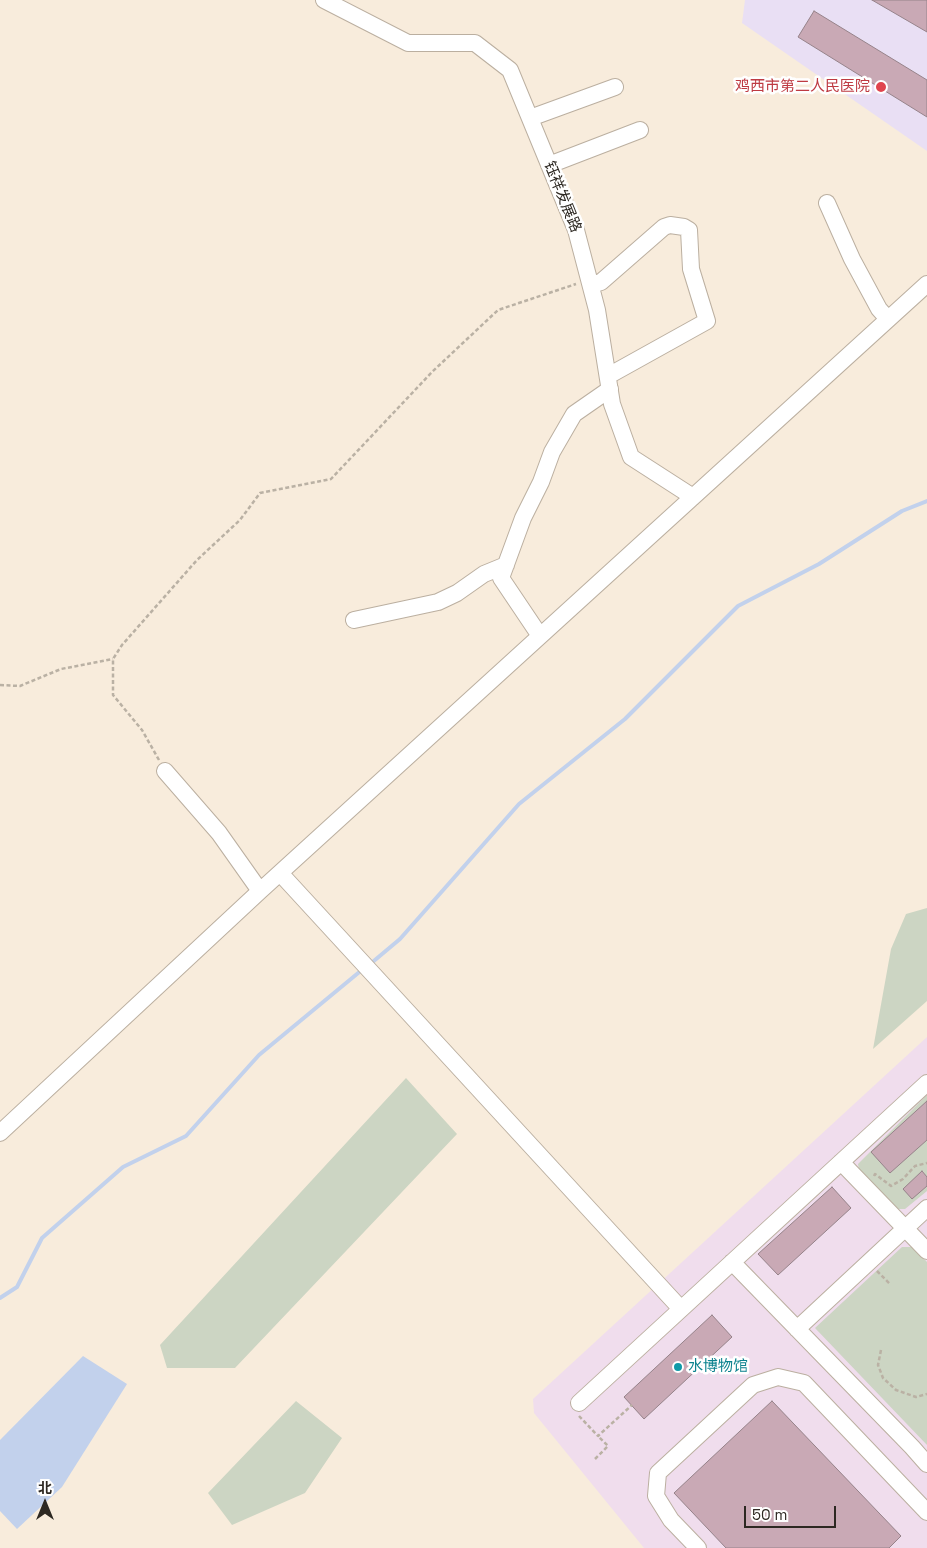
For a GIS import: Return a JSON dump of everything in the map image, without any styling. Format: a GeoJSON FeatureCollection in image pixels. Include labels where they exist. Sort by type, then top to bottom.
{"type":"FeatureCollection","features":[{"type":"Feature","properties":{"kind":"street","name":"钰祥发展路"},"geometry":{"type":"LineString","coordinates":[[324,0],[408,43],[475,43],[510,70],[576,230],[597,310],[612,404],[631,457],[693,497]]}},
{"type":"Feature","properties":{"kind":"street"},"geometry":{"type":"LineString","coordinates":[[530,118],[615,87]]}},
{"type":"Feature","properties":{"kind":"street"},"geometry":{"type":"LineString","coordinates":[[549,165],[640,130]]}},
{"type":"Feature","properties":{"kind":"street"},"geometry":{"type":"LineString","coordinates":[[827,203],[852,258],[879,309],[888,319]]}},
{"type":"Feature","properties":{"kind":"street"},"geometry":{"type":"LineString","coordinates":[[540,636],[501,578],[523,518],[541,482],[556,444],[574,414],[609,382],[707,320],[691,269],[689,230],[684,227],[670,225],[664,227],[601,282],[590,283]]}},
{"type":"Feature","properties":{"kind":"street"},"geometry":{"type":"LineString","coordinates":[[0,1132],[260,891],[927,284]]}},
{"type":"Feature","properties":{"kind":"street"},"geometry":{"type":"LineString","coordinates":[[354,620],[438,602],[457,593],[484,574],[506,566]]}},
{"type":"Feature","properties":{"kind":"street"},"geometry":{"type":"LineString","coordinates":[[165,771],[219,833],[260,891]]}},
{"type":"Feature","properties":{"kind":"street"},"geometry":{"type":"LineString","coordinates":[[280,873],[681,1310]]}},
{"type":"Feature","properties":{"kind":"street"},"geometry":{"type":"LineString","coordinates":[[579,1403],[927,1083]]}},
{"type":"Feature","properties":{"kind":"street"},"geometry":{"type":"LineString","coordinates":[[841,1162],[927,1251]]}},
{"type":"Feature","properties":{"kind":"street"},"geometry":{"type":"LineString","coordinates":[[797,1329],[927,1208]]}},
{"type":"Feature","properties":{"kind":"street"},"geometry":{"type":"LineString","coordinates":[[732,1262],[912,1446],[927,1464]]}},
{"type":"Feature","properties":{"kind":"street"},"geometry":{"type":"LineString","coordinates":[[698,1548],[671,1520],[656,1496],[658,1473],[754,1385],[778,1377],[804,1383],[927,1512]]}},
{"type":"Feature","properties":{"kind":"path"},"geometry":{"type":"LineString","coordinates":[[165,771],[142,730],[113,695],[114,659],[122,645],[197,560],[240,520],[260,493],[331,479],[432,372],[498,310],[590,283]]}},
{"type":"Feature","properties":{"kind":"path"},"geometry":{"type":"LineString","coordinates":[[0,685],[20,686],[62,669],[114,659]]}},
{"type":"Feature","properties":{"kind":"path"},"geometry":{"type":"LineString","coordinates":[[863,1185],[875,1174],[891,1186],[903,1179],[915,1166],[927,1163]]}},
{"type":"Feature","properties":{"kind":"path"},"geometry":{"type":"LineString","coordinates":[[881,1350],[878,1365],[883,1378],[896,1390],[916,1397],[927,1394]]}},
{"type":"Feature","properties":{"kind":"path"},"geometry":{"type":"LineString","coordinates":[[579,1403],[578,1415],[608,1446],[594,1459]]}},
{"type":"Feature","properties":{"kind":"path"},"geometry":{"type":"LineString","coordinates":[[598,1436],[632,1405]]}},
{"type":"Feature","properties":{"kind":"shaded area","name":"鸡西市第二人民医院"},"geometry":{"type":"Polygon","coordinates":[[[745,0],[927,0],[927,151],[742,23],[745,0]]]}},
{"type":"Feature","properties":{"kind":"shaded area"},"geometry":{"type":"Polygon","coordinates":[[[927,1037],[927,1548],[644,1548],[534,1413],[533,1399],[927,1037]]]}},
{"type":"Feature","properties":{"kind":"green space"},"geometry":{"type":"Polygon","coordinates":[[[927,908],[927,1001],[873,1049],[891,949],[906,914],[927,908]]]}},
{"type":"Feature","properties":{"kind":"green space"},"geometry":{"type":"Polygon","coordinates":[[[406,1078],[457,1134],[235,1368],[167,1368],[160,1345],[406,1078]]]}},
{"type":"Feature","properties":{"kind":"green space"},"geometry":{"type":"Polygon","coordinates":[[[927,1095],[927,1191],[905,1209],[895,1209],[860,1175],[858,1164],[927,1095]]]}},
{"type":"Feature","properties":{"kind":"green space"},"geometry":{"type":"Polygon","coordinates":[[[902,1247],[913,1247],[927,1262],[927,1445],[815,1328],[902,1247]]]}},
{"type":"Feature","properties":{"kind":"green space"},"geometry":{"type":"Polygon","coordinates":[[[296,1401],[342,1438],[305,1493],[232,1525],[208,1493],[296,1401]]]}},
{"type":"Feature","properties":{"kind":"water"},"geometry":{"type":"Polygon","coordinates":[[[83,1356],[127,1384],[62,1487],[17,1529],[0,1511],[0,1440],[83,1356]]]}},
{"type":"Feature","properties":{"kind":"building"},"geometry":{"type":"Polygon","coordinates":[[[872,0],[927,0],[927,32],[872,0]]]}},
{"type":"Feature","properties":{"kind":"building"},"geometry":{"type":"Polygon","coordinates":[[[814,11],[927,80],[927,117],[798,37],[814,11]]]}},
{"type":"Feature","properties":{"kind":"building"},"geometry":{"type":"Polygon","coordinates":[[[927,1101],[927,1140],[890,1173],[871,1152],[927,1101]]]}},
{"type":"Feature","properties":{"kind":"building"},"geometry":{"type":"Polygon","coordinates":[[[922,1171],[927,1177],[927,1186],[912,1199],[903,1189],[922,1171]]]}},
{"type":"Feature","properties":{"kind":"building"},"geometry":{"type":"Polygon","coordinates":[[[832,1187],[851,1208],[778,1275],[758,1254],[832,1187]]]}},
{"type":"Feature","properties":{"kind":"building","name":"水博物馆"},"geometry":{"type":"Polygon","coordinates":[[[712,1315],[732,1337],[644,1419],[624,1397],[712,1315]]]}},
{"type":"Feature","properties":{"kind":"building"},"geometry":{"type":"Polygon","coordinates":[[[772,1401],[901,1536],[889,1548],[726,1548],[674,1493],[772,1401]]]}},
{"type":"Feature","properties":{"kind":"waterway"},"geometry":{"type":"LineString","coordinates":[[369,965],[400,939],[519,804],[625,719],[738,606],[819,564],[902,511],[927,501]]}},
{"type":"Feature","properties":{"kind":"waterway"},"geometry":{"type":"LineString","coordinates":[[0,1298],[17,1287],[42,1238],[123,1167],[186,1136],[259,1055],[363,969]]}},
{"type":"Feature","properties":{"kind":"place","name":"鸡西市第二人民医院"},"geometry":{"type":"Point","coordinates":[881,87]}},
{"type":"Feature","properties":{"kind":"place","name":"水博物馆"},"geometry":{"type":"Point","coordinates":[678,1367]}}]}
